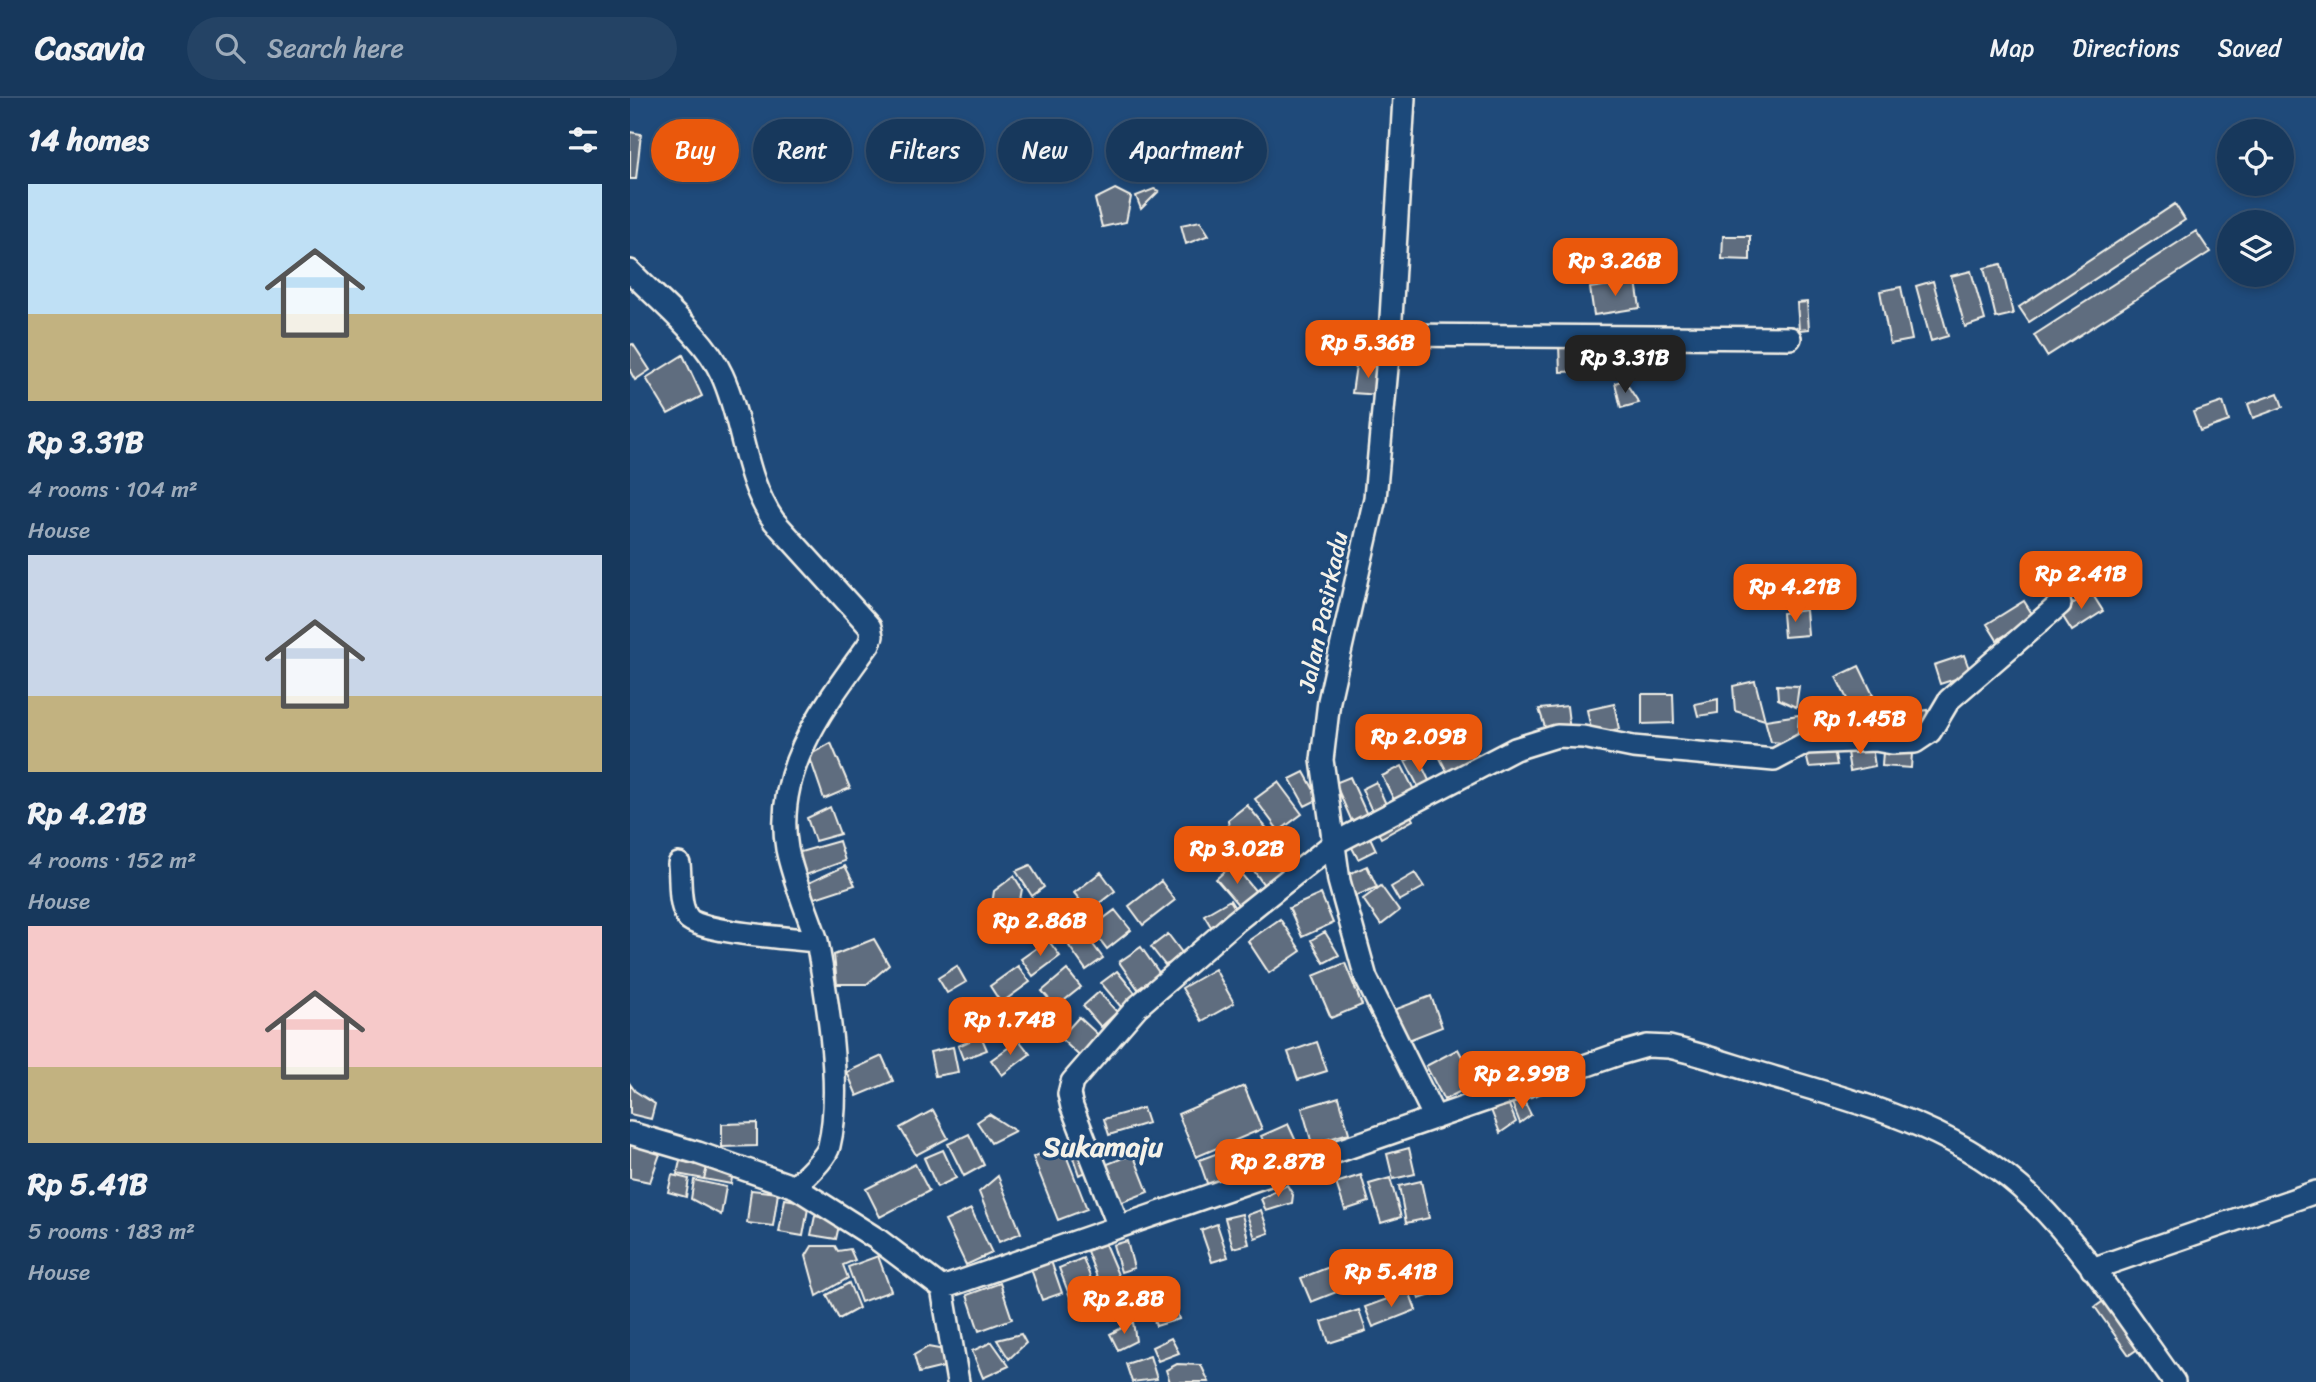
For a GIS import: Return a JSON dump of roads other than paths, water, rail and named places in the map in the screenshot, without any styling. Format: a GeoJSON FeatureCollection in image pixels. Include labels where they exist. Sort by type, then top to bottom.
{"type":"FeatureCollection","features":[{"type":"Feature","properties":{"kind":"street","name":"Jalan Pasirkadu"},"geometry":{"type":"LineString","coordinates":[[1404,98],[1390,335],[1374,498],[1329,701],[1322,760],[1339,881],[1366,978],[1435,1118]]}},
{"type":"Feature","properties":{"kind":"street"},"geometry":{"type":"LineString","coordinates":[[630,271],[711,354],[723,377],[752,482],[762,505],[870,627],[872,636],[869,645],[808,732],[788,789],[785,814],[788,849],[817,941],[829,1021],[834,1094],[829,1148],[795,1187]]}},
{"type":"Feature","properties":{"kind":"street"},"geometry":{"type":"LineString","coordinates":[[1390,335],[1790,338]]}},
{"type":"Feature","properties":{"kind":"street"},"geometry":{"type":"LineString","coordinates":[[1119,1227],[1072,1107],[1069,1094],[1072,1082],[1137,1007],[1235,922],[1333,844],[1515,749],[1557,736],[1583,737],[1668,752],[1774,760],[1806,743],[1875,740],[1892,743],[1915,742],[1927,736],[1949,700],[2060,604]]}},
{"type":"Feature","properties":{"kind":"street"},"geometry":{"type":"LineString","coordinates":[[680,864],[683,904],[687,916],[695,923],[762,937],[817,941]]}},
{"type":"Feature","properties":{"kind":"street"},"geometry":{"type":"LineString","coordinates":[[942,1288],[1619,1054],[1647,1046],[1669,1046],[1884,1110],[1947,1137],[1989,1164],[2031,1196],[2070,1238],[2174,1382]]}},
{"type":"Feature","properties":{"kind":"street"},"geometry":{"type":"LineString","coordinates":[[630,1133],[698,1153],[795,1187],[877,1239],[942,1288],[954,1381]]}},
{"type":"Feature","properties":{"kind":"street"},"geometry":{"type":"LineString","coordinates":[[2092,1269],[2316,1192]]}},
{"type":"Feature","properties":{"kind":"district","name":"Sukamaju"},"geometry":{"type":"Point","coordinates":[1103,1146]}}]}
